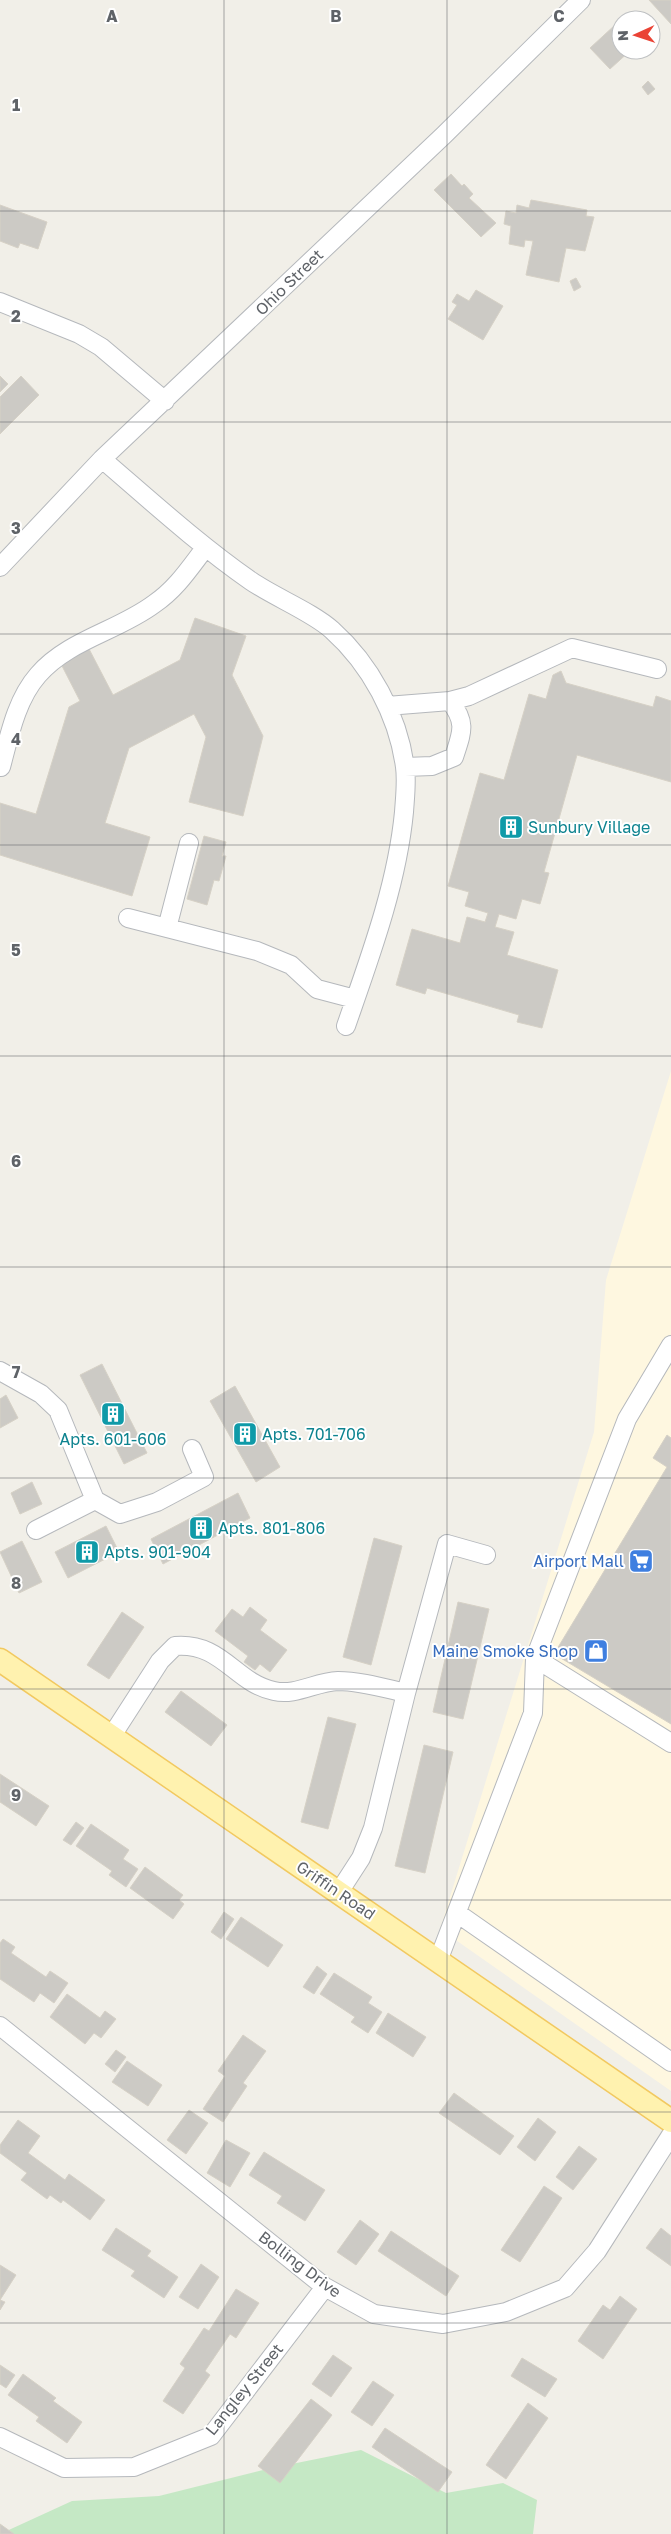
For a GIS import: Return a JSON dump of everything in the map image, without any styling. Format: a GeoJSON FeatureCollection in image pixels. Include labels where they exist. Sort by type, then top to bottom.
{"type":"FeatureCollection","features":[{"type":"Feature","properties":{"kind":"main road","name":"Griffin Road"},"geometry":{"type":"LineString","coordinates":[[0,1660],[671,2122]]}},
{"type":"Feature","properties":{"kind":"street","name":"Ohio Street"},"geometry":{"type":"LineString","coordinates":[[0,567],[102,459],[437,142],[581,0]]}},
{"type":"Feature","properties":{"kind":"street"},"geometry":{"type":"LineString","coordinates":[[0,302],[79,334],[101,347],[164,401]]}},
{"type":"Feature","properties":{"kind":"street"},"geometry":{"type":"LineString","coordinates":[[102,459],[205,548],[253,582],[330,628],[359,657],[387,706],[398,734],[405,767],[401,842],[383,913],[346,1026]]}},
{"type":"Feature","properties":{"kind":"street"},"geometry":{"type":"LineString","coordinates":[[1,767],[22,700],[37,676],[61,655],[154,605],[177,585],[205,548]]}},
{"type":"Feature","properties":{"kind":"street"},"geometry":{"type":"LineString","coordinates":[[387,706],[450,701],[469,696],[572,648],[657,670]]}},
{"type":"Feature","properties":{"kind":"street"},"geometry":{"type":"LineString","coordinates":[[405,767],[432,766],[454,757],[463,731],[459,713],[450,701]]}},
{"type":"Feature","properties":{"kind":"street"},"geometry":{"type":"LineString","coordinates":[[168,928],[190,843]]}},
{"type":"Feature","properties":{"kind":"street"},"geometry":{"type":"LineString","coordinates":[[128,918],[257,951],[290,965],[317,989],[355,1000]]}},
{"type":"Feature","properties":{"kind":"street"},"geometry":{"type":"LineString","coordinates":[[438,1960],[533,1713],[535,1658],[627,1419],[671,1344]]}},
{"type":"Feature","properties":{"kind":"street"},"geometry":{"type":"LineString","coordinates":[[0,1371],[41,1394],[58,1410],[95,1500],[120,1514],[157,1502],[204,1477],[192,1449]]}},
{"type":"Feature","properties":{"kind":"street"},"geometry":{"type":"LineString","coordinates":[[36,1530],[95,1500]]}},
{"type":"Feature","properties":{"kind":"street"},"geometry":{"type":"LineString","coordinates":[[339,1892],[361,1858],[373,1828],[406,1693],[447,1544],[486,1555]]}},
{"type":"Feature","properties":{"kind":"street"},"geometry":{"type":"LineString","coordinates":[[111,1737],[160,1661],[175,1646],[191,1645],[209,1651],[259,1686],[273,1691],[292,1693],[337,1681],[371,1685],[406,1693]]}},
{"type":"Feature","properties":{"kind":"street"},"geometry":{"type":"LineString","coordinates":[[535,1658],[671,1743]]}},
{"type":"Feature","properties":{"kind":"street"},"geometry":{"type":"LineString","coordinates":[[457,1913],[671,2062]]}},
{"type":"Feature","properties":{"kind":"street","name":"Bolling Drive"},"geometry":{"type":"LineString","coordinates":[[0,2026],[325,2286],[374,2314],[443,2324],[506,2312],[565,2288],[597,2252],[671,2135]]}},
{"type":"Feature","properties":{"kind":"street","name":"Langley Street"},"geometry":{"type":"LineString","coordinates":[[0,2437],[64,2468],[134,2467],[211,2436],[325,2286]]}},
{"type":"Feature","properties":{"kind":"shaded area"},"geometry":{"type":"Polygon","coordinates":[[[671,1071],[671,2091],[440,1929],[594,1432],[606,1280],[671,1071]]]}},
{"type":"Feature","properties":{"kind":"green space"},"geometry":{"type":"Polygon","coordinates":[[[361,2450],[446,2493],[503,2483],[537,2500],[533,2534],[0,2534],[72,2501],[159,2496],[267,2469],[361,2450]]]}},
{"type":"Feature","properties":{"kind":"building"},"geometry":{"type":"Polygon","coordinates":[[[649,0],[671,0],[671,24],[661,13],[661,10],[658,10],[649,0]]]}},
{"type":"Feature","properties":{"kind":"building"},"geometry":{"type":"Polygon","coordinates":[[[611,29],[611,60],[620,60],[610,69],[590,48],[611,29]]]}},
{"type":"Feature","properties":{"kind":"building"},"geometry":{"type":"Polygon","coordinates":[[[648,81],[655,89],[648,95],[642,87],[648,81]]]}},
{"type":"Feature","properties":{"kind":"building"},"geometry":{"type":"Polygon","coordinates":[[[451,174],[473,194],[469,198],[496,223],[481,237],[434,190],[451,174]]]}},
{"type":"Feature","properties":{"kind":"building"},"geometry":{"type":"Polygon","coordinates":[[[531,200],[587,210],[586,216],[594,217],[585,251],[566,248],[559,282],[526,275],[533,241],[525,240],[524,247],[509,244],[511,226],[504,224],[506,211],[516,213],[517,205],[529,208],[531,200]]]}},
{"type":"Feature","properties":{"kind":"building"},"geometry":{"type":"Polygon","coordinates":[[[0,205],[47,222],[38,249],[20,243],[18,248],[0,241],[0,205]]]}},
{"type":"Feature","properties":{"kind":"building"},"geometry":{"type":"Polygon","coordinates":[[[576,278],[581,287],[574,291],[570,281],[576,278]]]}},
{"type":"Feature","properties":{"kind":"building"},"geometry":{"type":"Polygon","coordinates":[[[476,290],[503,306],[483,340],[448,319],[457,305],[452,302],[457,294],[469,301],[476,290]]]}},
{"type":"Feature","properties":{"kind":"building"},"geometry":{"type":"Polygon","coordinates":[[[0,376],[8,384],[0,392],[0,376]]]}},
{"type":"Feature","properties":{"kind":"building"},"geometry":{"type":"Polygon","coordinates":[[[21,376],[39,395],[0,434],[0,397],[21,376]]]}},
{"type":"Feature","properties":{"kind":"building"},"geometry":{"type":"Polygon","coordinates":[[[195,618],[246,636],[232,675],[263,736],[243,816],[189,802],[206,737],[194,714],[129,748],[105,823],[150,837],[132,896],[0,855],[0,803],[36,814],[69,707],[80,701],[60,662],[88,647],[113,695],[180,660],[195,618]]]}},
{"type":"Feature","properties":{"kind":"building","name":"Sunbury Village"},"geometry":{"type":"Polygon","coordinates":[[[561,671],[566,683],[653,707],[656,696],[671,701],[671,782],[577,755],[544,872],[549,873],[540,904],[522,899],[516,919],[499,914],[495,927],[514,932],[507,955],[558,970],[542,1028],[517,1022],[519,1015],[427,988],[425,994],[396,985],[412,929],[460,943],[467,917],[485,922],[488,913],[465,906],[469,892],[448,886],[480,773],[504,780],[529,694],[546,699],[553,675],[561,671]]]}},
{"type":"Feature","properties":{"kind":"building"},"geometry":{"type":"Polygon","coordinates":[[[204,836],[226,842],[222,856],[226,856],[219,881],[214,880],[207,905],[187,899],[204,836]]]}},
{"type":"Feature","properties":{"kind":"building","name":"Apts. 601-606"},"geometry":{"type":"Polygon","coordinates":[[[102,1364],[147,1453],[124,1464],[80,1375],[102,1364]]]}},
{"type":"Feature","properties":{"kind":"building","name":"Apts. 701-706"},"geometry":{"type":"Polygon","coordinates":[[[235,1386],[280,1467],[256,1482],[210,1401],[235,1386]]]}},
{"type":"Feature","properties":{"kind":"building"},"geometry":{"type":"Polygon","coordinates":[[[6,1395],[18,1418],[0,1428],[0,1399],[6,1395]]]}},
{"type":"Feature","properties":{"kind":"building","name":"Airport Mall"},"geometry":{"type":"Polygon","coordinates":[[[667,1435],[671,1438],[671,1724],[554,1654],[667,1467],[653,1458],[667,1435]]]}},
{"type":"Feature","properties":{"kind":"building"},"geometry":{"type":"Polygon","coordinates":[[[32,1482],[42,1504],[20,1514],[11,1493],[32,1482]]]}},
{"type":"Feature","properties":{"kind":"building","name":"Apts. 801-806"},"geometry":{"type":"Polygon","coordinates":[[[238,1493],[250,1518],[163,1564],[151,1539],[238,1493]]]}},
{"type":"Feature","properties":{"kind":"building","name":"Apts. 901-904"},"geometry":{"type":"Polygon","coordinates":[[[106,1526],[119,1552],[68,1578],[55,1552],[106,1526]]]}},
{"type":"Feature","properties":{"kind":"building"},"geometry":{"type":"Polygon","coordinates":[[[374,1538],[402,1546],[371,1665],[343,1657],[374,1538]]]}},
{"type":"Feature","properties":{"kind":"building"},"geometry":{"type":"Polygon","coordinates":[[[22,1541],[42,1582],[19,1593],[0,1552],[22,1541]]]}},
{"type":"Feature","properties":{"kind":"building"},"geometry":{"type":"Polygon","coordinates":[[[458,1602],[489,1609],[463,1719],[433,1712],[458,1602]]]}},
{"type":"Feature","properties":{"kind":"building"},"geometry":{"type":"Polygon","coordinates":[[[250,1607],[267,1620],[260,1630],[287,1650],[270,1672],[260,1664],[255,1670],[244,1662],[248,1656],[215,1631],[232,1609],[243,1617],[250,1607]]]}},
{"type":"Feature","properties":{"kind":"building"},"geometry":{"type":"Polygon","coordinates":[[[122,1612],[144,1627],[109,1679],[87,1665],[122,1612]]]}},
{"type":"Feature","properties":{"kind":"building"},"geometry":{"type":"Polygon","coordinates":[[[181,1691],[227,1725],[211,1746],[165,1712],[181,1691]]]}},
{"type":"Feature","properties":{"kind":"building"},"geometry":{"type":"Polygon","coordinates":[[[328,1717],[356,1724],[328,1829],[301,1822],[328,1717]]]}},
{"type":"Feature","properties":{"kind":"building"},"geometry":{"type":"Polygon","coordinates":[[[424,1745],[453,1752],[425,1873],[395,1866],[424,1745]]]}},
{"type":"Feature","properties":{"kind":"building"},"geometry":{"type":"Polygon","coordinates":[[[0,1774],[49,1806],[36,1826],[0,1802],[0,1774]]]}},
{"type":"Feature","properties":{"kind":"building"},"geometry":{"type":"Polygon","coordinates":[[[76,1822],[84,1828],[71,1845],[63,1840],[76,1822]]]}},
{"type":"Feature","properties":{"kind":"building"},"geometry":{"type":"Polygon","coordinates":[[[91,1824],[129,1850],[123,1859],[138,1869],[126,1887],[109,1875],[112,1871],[76,1846],[91,1824]]]}},
{"type":"Feature","properties":{"kind":"building"},"geometry":{"type":"Polygon","coordinates":[[[145,1867],[183,1895],[179,1900],[184,1904],[173,1919],[130,1888],[145,1867]]]}},
{"type":"Feature","properties":{"kind":"building"},"geometry":{"type":"Polygon","coordinates":[[[224,1912],[234,1919],[221,1939],[211,1932],[224,1912]]]}},
{"type":"Feature","properties":{"kind":"building"},"geometry":{"type":"Polygon","coordinates":[[[241,1917],[283,1945],[268,1967],[226,1939],[241,1917]]]}},
{"type":"Feature","properties":{"kind":"building"},"geometry":{"type":"Polygon","coordinates":[[[3,1939],[15,1947],[11,1953],[46,1977],[50,1971],[68,1983],[54,2003],[40,1993],[34,2002],[0,1979],[0,1943],[3,1939]]]}},
{"type":"Feature","properties":{"kind":"building"},"geometry":{"type":"Polygon","coordinates":[[[317,1966],[327,1974],[314,1994],[303,1987],[317,1966]]]}},
{"type":"Feature","properties":{"kind":"building"},"geometry":{"type":"Polygon","coordinates":[[[334,1973],[372,1997],[368,2003],[382,2012],[368,2033],[351,2022],[355,2017],[320,1994],[334,1973]]]}},
{"type":"Feature","properties":{"kind":"building"},"geometry":{"type":"Polygon","coordinates":[[[67,1994],[100,2018],[105,2011],[116,2019],[101,2038],[94,2033],[85,2044],[50,2017],[67,1994]]]}},
{"type":"Feature","properties":{"kind":"building"},"geometry":{"type":"Polygon","coordinates":[[[388,2013],[426,2037],[413,2057],[376,2033],[388,2013]]]}},
{"type":"Feature","properties":{"kind":"building"},"geometry":{"type":"Polygon","coordinates":[[[243,2035],[266,2051],[243,2083],[247,2086],[223,2122],[203,2109],[225,2076],[218,2071],[243,2035]]]}},
{"type":"Feature","properties":{"kind":"building"},"geometry":{"type":"Polygon","coordinates":[[[116,2050],[126,2057],[115,2072],[105,2064],[116,2050]]]}},
{"type":"Feature","properties":{"kind":"building"},"geometry":{"type":"Polygon","coordinates":[[[127,2061],[162,2085],[148,2106],[112,2082],[127,2061]]]}},
{"type":"Feature","properties":{"kind":"building"},"geometry":{"type":"Polygon","coordinates":[[[454,2093],[514,2136],[500,2155],[439,2113],[454,2093]]]}},
{"type":"Feature","properties":{"kind":"building"},"geometry":{"type":"Polygon","coordinates":[[[189,2110],[208,2123],[186,2154],[167,2140],[189,2110]]]}},
{"type":"Feature","properties":{"kind":"building"},"geometry":{"type":"Polygon","coordinates":[[[538,2118],[556,2132],[535,2161],[517,2147],[538,2118]]]}},
{"type":"Feature","properties":{"kind":"building"},"geometry":{"type":"Polygon","coordinates":[[[18,2120],[40,2136],[28,2153],[65,2180],[69,2174],[105,2200],[90,2220],[63,2200],[61,2203],[50,2195],[47,2199],[21,2180],[27,2173],[0,2153],[0,2145],[18,2120]]]}},
{"type":"Feature","properties":{"kind":"building"},"geometry":{"type":"Polygon","coordinates":[[[226,2140],[250,2153],[230,2187],[207,2173],[226,2140]]]}},
{"type":"Feature","properties":{"kind":"building"},"geometry":{"type":"Polygon","coordinates":[[[579,2146],[597,2159],[573,2190],[556,2177],[579,2146]]]}},
{"type":"Feature","properties":{"kind":"building"},"geometry":{"type":"Polygon","coordinates":[[[264,2152],[325,2190],[305,2221],[277,2203],[282,2196],[249,2175],[264,2152]]]}},
{"type":"Feature","properties":{"kind":"building"},"geometry":{"type":"Polygon","coordinates":[[[544,2186],[562,2198],[520,2262],[501,2250],[544,2186]]]}},
{"type":"Feature","properties":{"kind":"building"},"geometry":{"type":"Polygon","coordinates":[[[360,2220],[379,2234],[356,2265],[337,2252],[360,2220]]]}},
{"type":"Feature","properties":{"kind":"building"},"geometry":{"type":"Polygon","coordinates":[[[116,2228],[151,2251],[147,2256],[178,2277],[164,2298],[131,2276],[135,2271],[102,2250],[116,2228]]]}},
{"type":"Feature","properties":{"kind":"building"},"geometry":{"type":"Polygon","coordinates":[[[661,2228],[671,2236],[671,2266],[646,2248],[661,2228]]]}},
{"type":"Feature","properties":{"kind":"building"},"geometry":{"type":"Polygon","coordinates":[[[391,2231],[459,2276],[446,2296],[378,2251],[391,2231]]]}},
{"type":"Feature","properties":{"kind":"building"},"geometry":{"type":"Polygon","coordinates":[[[201,2264],[219,2277],[198,2309],[179,2297],[201,2264]]]}},
{"type":"Feature","properties":{"kind":"building"},"geometry":{"type":"Polygon","coordinates":[[[0,2265],[16,2275],[0,2300],[0,2265]]]}},
{"type":"Feature","properties":{"kind":"building"},"geometry":{"type":"Polygon","coordinates":[[[236,2289],[259,2303],[236,2338],[230,2334],[205,2371],[210,2375],[183,2414],[163,2401],[185,2368],[180,2364],[204,2328],[209,2331],[236,2289]]]}},
{"type":"Feature","properties":{"kind":"building"},"geometry":{"type":"Polygon","coordinates":[[[620,2296],[637,2309],[603,2359],[578,2341],[603,2305],[610,2310],[620,2296]]]}},
{"type":"Feature","properties":{"kind":"building"},"geometry":{"type":"Polygon","coordinates":[[[0,2300],[5,2302],[0,2310],[0,2300]]]}},
{"type":"Feature","properties":{"kind":"building"},"geometry":{"type":"Polygon","coordinates":[[[333,2355],[352,2368],[331,2397],[312,2384],[333,2355]]]}},
{"type":"Feature","properties":{"kind":"building"},"geometry":{"type":"Polygon","coordinates":[[[522,2358],[557,2379],[545,2397],[511,2376],[522,2358]]]}},
{"type":"Feature","properties":{"kind":"building"},"geometry":{"type":"Polygon","coordinates":[[[0,2365],[15,2375],[6,2388],[0,2384],[0,2365]]]}},
{"type":"Feature","properties":{"kind":"building"},"geometry":{"type":"Polygon","coordinates":[[[23,2374],[56,2398],[53,2401],[82,2422],[67,2443],[36,2421],[39,2417],[8,2395],[23,2374]]]}},
{"type":"Feature","properties":{"kind":"building"},"geometry":{"type":"Polygon","coordinates":[[[373,2381],[394,2395],[372,2426],[351,2412],[373,2381]]]}},
{"type":"Feature","properties":{"kind":"building"},"geometry":{"type":"Polygon","coordinates":[[[311,2399],[332,2415],[280,2483],[258,2466],[311,2399]]]}},
{"type":"Feature","properties":{"kind":"building"},"geometry":{"type":"Polygon","coordinates":[[[528,2403],[548,2418],[506,2479],[486,2465],[528,2403]]]}},
{"type":"Feature","properties":{"kind":"building"},"geometry":{"type":"Polygon","coordinates":[[[385,2428],[452,2472],[438,2492],[372,2447],[385,2428]]]}},
{"type":"Feature","properties":{"kind":"building"},"geometry":{"type":"Polygon","coordinates":[[[0,2524],[14,2534],[0,2534],[0,2524]]]}},
{"type":"Feature","properties":{"kind":"place","name":"Sunbury Village"},"geometry":{"type":"Point","coordinates":[511,827]}},
{"type":"Feature","properties":{"kind":"place","name":"Apts. 601-606"},"geometry":{"type":"Point","coordinates":[113,1414]}},
{"type":"Feature","properties":{"kind":"place","name":"Apts. 701-706"},"geometry":{"type":"Point","coordinates":[245,1434]}},
{"type":"Feature","properties":{"kind":"place","name":"Apts. 801-806"},"geometry":{"type":"Point","coordinates":[201,1528]}},
{"type":"Feature","properties":{"kind":"place","name":"Apts. 901-904"},"geometry":{"type":"Point","coordinates":[87,1552]}},
{"type":"Feature","properties":{"kind":"place","name":"Airport Mall"},"geometry":{"type":"Point","coordinates":[641,1561]}},
{"type":"Feature","properties":{"kind":"place","name":"Maine Smoke Shop"},"geometry":{"type":"Point","coordinates":[596,1651]}}]}
